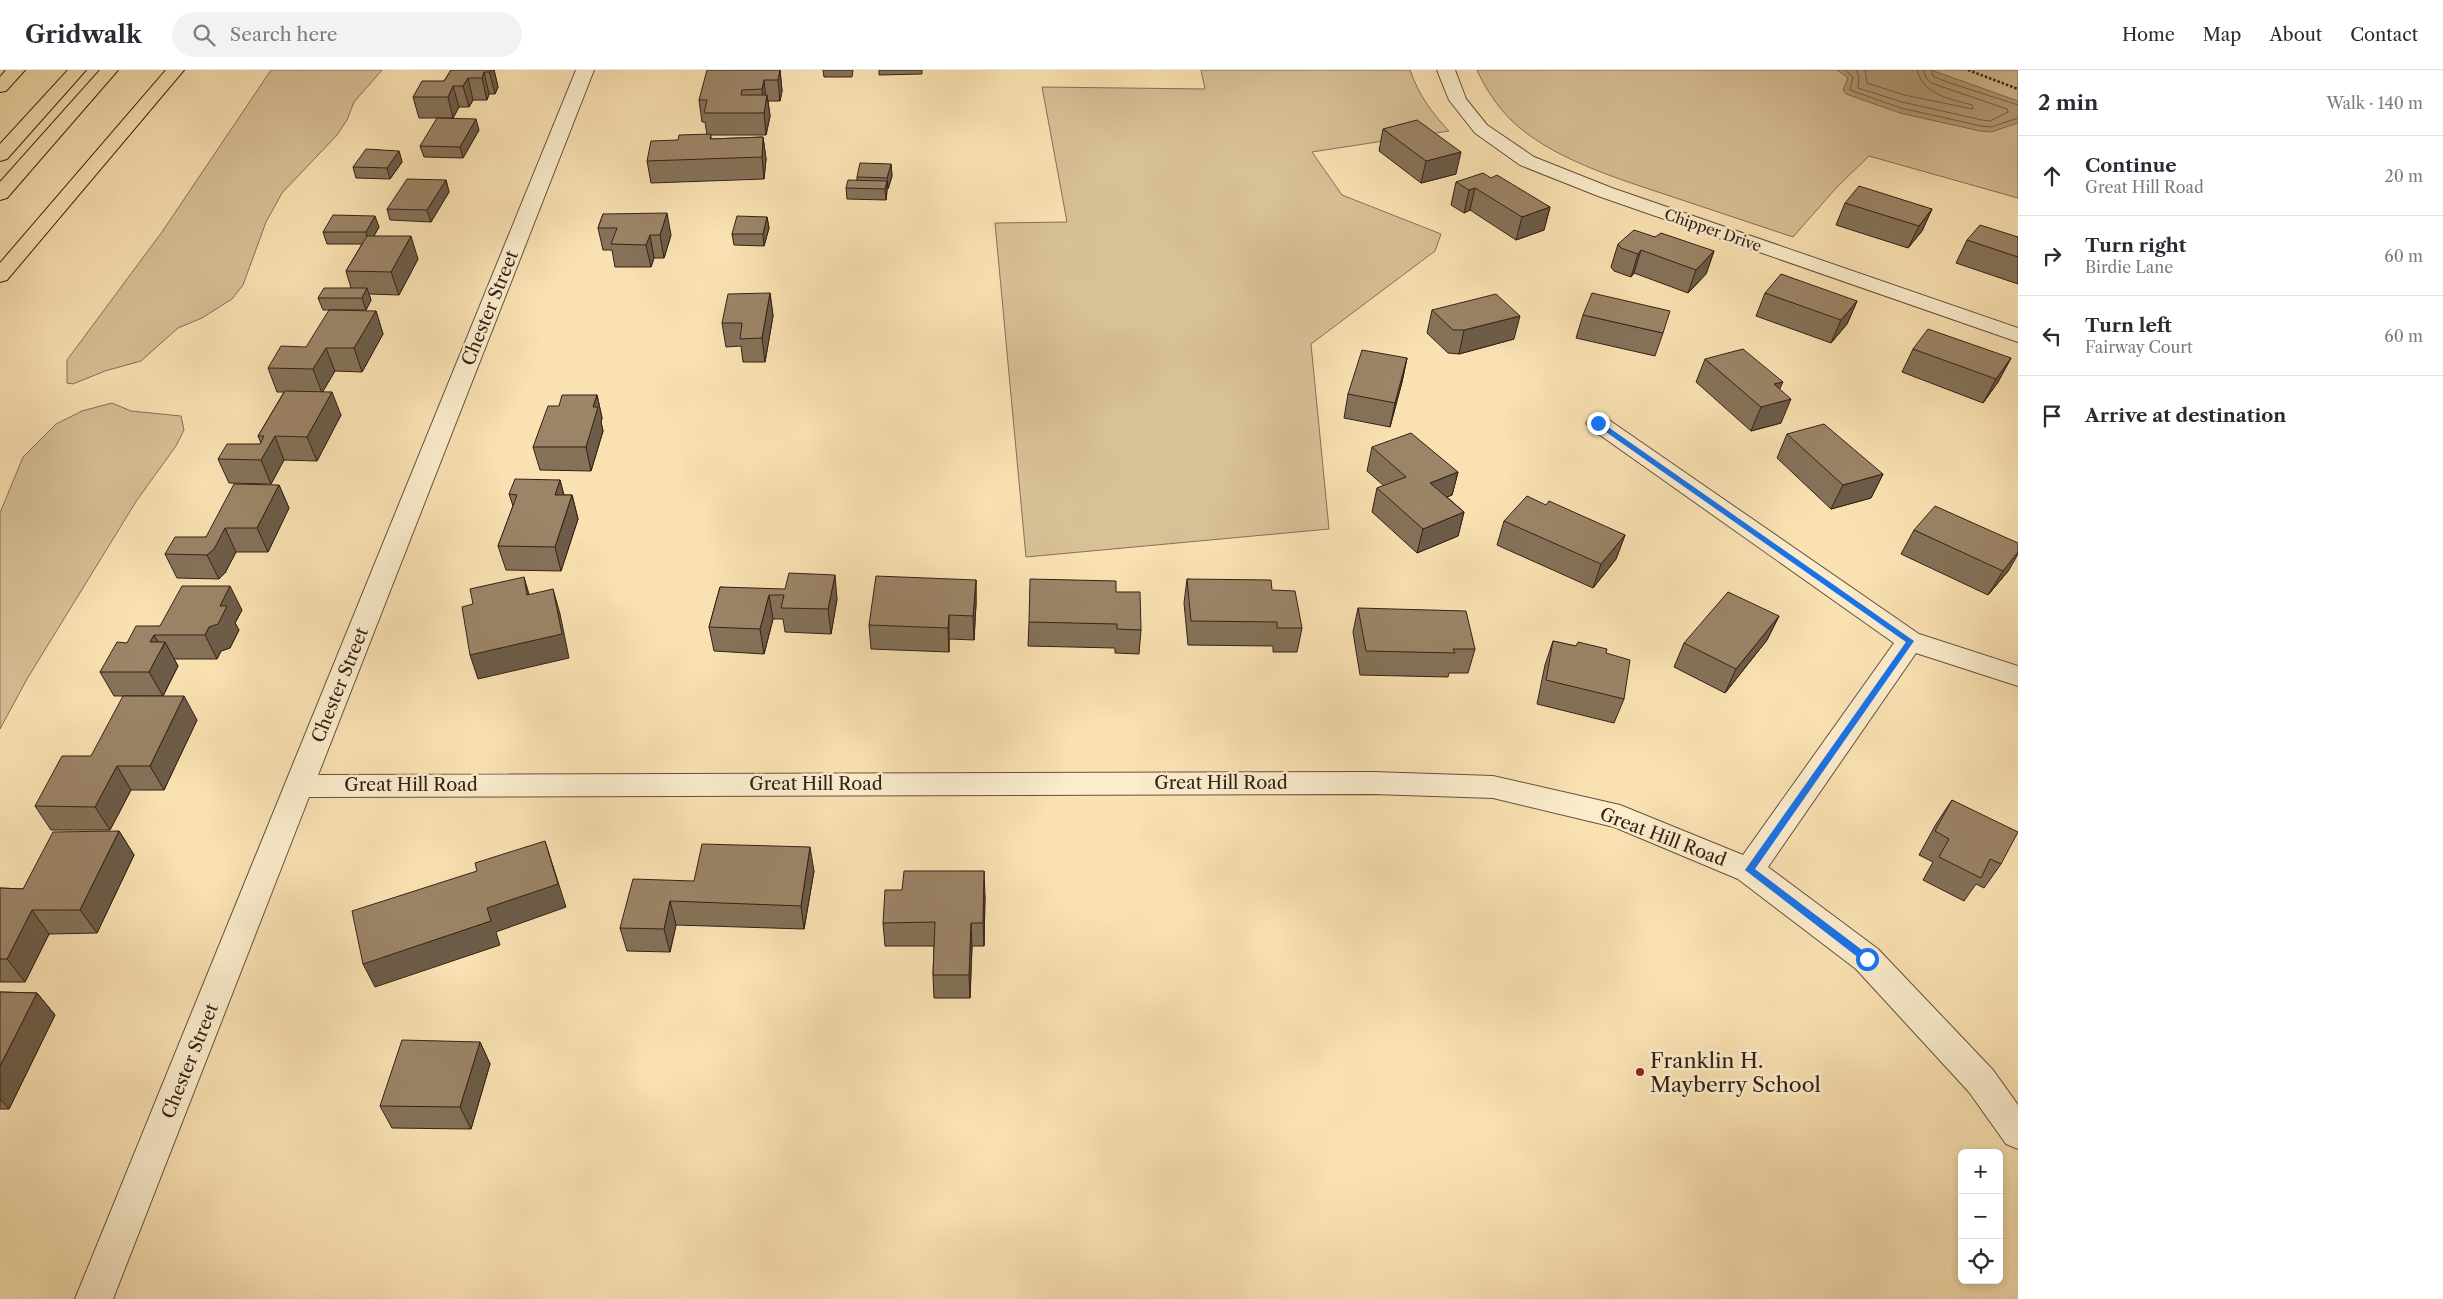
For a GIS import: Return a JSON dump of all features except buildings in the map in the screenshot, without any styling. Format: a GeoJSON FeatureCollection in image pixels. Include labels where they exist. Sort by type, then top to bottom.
{"type":"FeatureCollection","features":[{"type":"Feature","properties":{"kind":"highway"},"geometry":{"type":"LineString","coordinates":[[0,87],[16,70]]}},
{"type":"Feature","properties":{"kind":"highway"},"geometry":{"type":"LineString","coordinates":[[0,155],[77,70]]}},
{"type":"Feature","properties":{"kind":"highway"},"geometry":{"type":"LineString","coordinates":[[0,194],[109,70]]}},
{"type":"Feature","properties":{"kind":"highway"},"geometry":{"type":"LineString","coordinates":[[0,276],[174,70]]}},
{"type":"Feature","properties":{"kind":"street","name":"Chester Street"},"geometry":{"type":"LineString","coordinates":[[94,1299],[585,70]]}},
{"type":"Feature","properties":{"kind":"street","name":"Chipper Drive"},"geometry":{"type":"LineString","coordinates":[[1446,70],[1458,100],[1481,129],[1527,161],[1605,192],[2018,335]]}},
{"type":"Feature","properties":{"kind":"street"},"geometry":{"type":"LineString","coordinates":[[1598,423],[1910,641],[2018,676]]}},
{"type":"Feature","properties":{"kind":"street"},"geometry":{"type":"LineString","coordinates":[[1750,870],[1910,641]]}},
{"type":"Feature","properties":{"kind":"street","name":"Great Hill Road"},"geometry":{"type":"LineString","coordinates":[[300,786],[1374,783],[1493,787],[1620,817],[1750,870],[1867,959],[1981,1081],[2018,1133]]}},
{"type":"Feature","properties":{"kind":"path"},"geometry":{"type":"LineString","coordinates":[[1968,70],[2018,89]]}},
{"type":"Feature","properties":{"kind":"shaded area"},"geometry":{"type":"Polygon","coordinates":[[[271,70],[382,70],[354,102],[347,120],[337,135],[282,193],[266,222],[243,285],[232,299],[202,318],[178,328],[141,361],[105,371],[73,384],[67,383],[67,360],[162,232],[271,70]]]}},
{"type":"Feature","properties":{"kind":"shaded area"},"geometry":{"type":"Polygon","coordinates":[[[1201,70],[1410,70],[1426,103],[1449,131],[1312,152],[1342,195],[1441,234],[1435,251],[1311,344],[1329,529],[1026,557],[995,223],[1067,222],[1042,87],[1205,89],[1201,70]]]}},
{"type":"Feature","properties":{"kind":"shaded area"},"geometry":{"type":"Polygon","coordinates":[[[1477,70],[2018,70],[2018,198],[1869,156],[1837,187],[1793,237],[1606,174],[1564,156],[1527,133],[1511,120],[1492,97],[1477,70]]]}},
{"type":"Feature","properties":{"kind":"shaded area"},"geometry":{"type":"Polygon","coordinates":[[[112,403],[131,411],[181,416],[184,430],[176,446],[137,500],[27,679],[0,729],[0,513],[23,457],[56,424],[82,411],[112,403]]]}},
{"type":"Feature","properties":{"kind":"water"},"geometry":{"type":"Polygon","coordinates":[[[1837,70],[1931,70],[2018,101],[2018,123],[1991,132],[1900,113],[1846,94],[1843,90],[1848,78],[1837,70]]]}},
{"type":"Feature","properties":{"kind":"place","name":"Franklin H. Mayberry School"},"geometry":{"type":"Point","coordinates":[1640,1072]}},
{"type":"Feature","properties":{"kind":"route"},"geometry":{"type":"LineString","coordinates":[[1598,423],[1910,641],[1750,870],[1867,959]]}}]}
